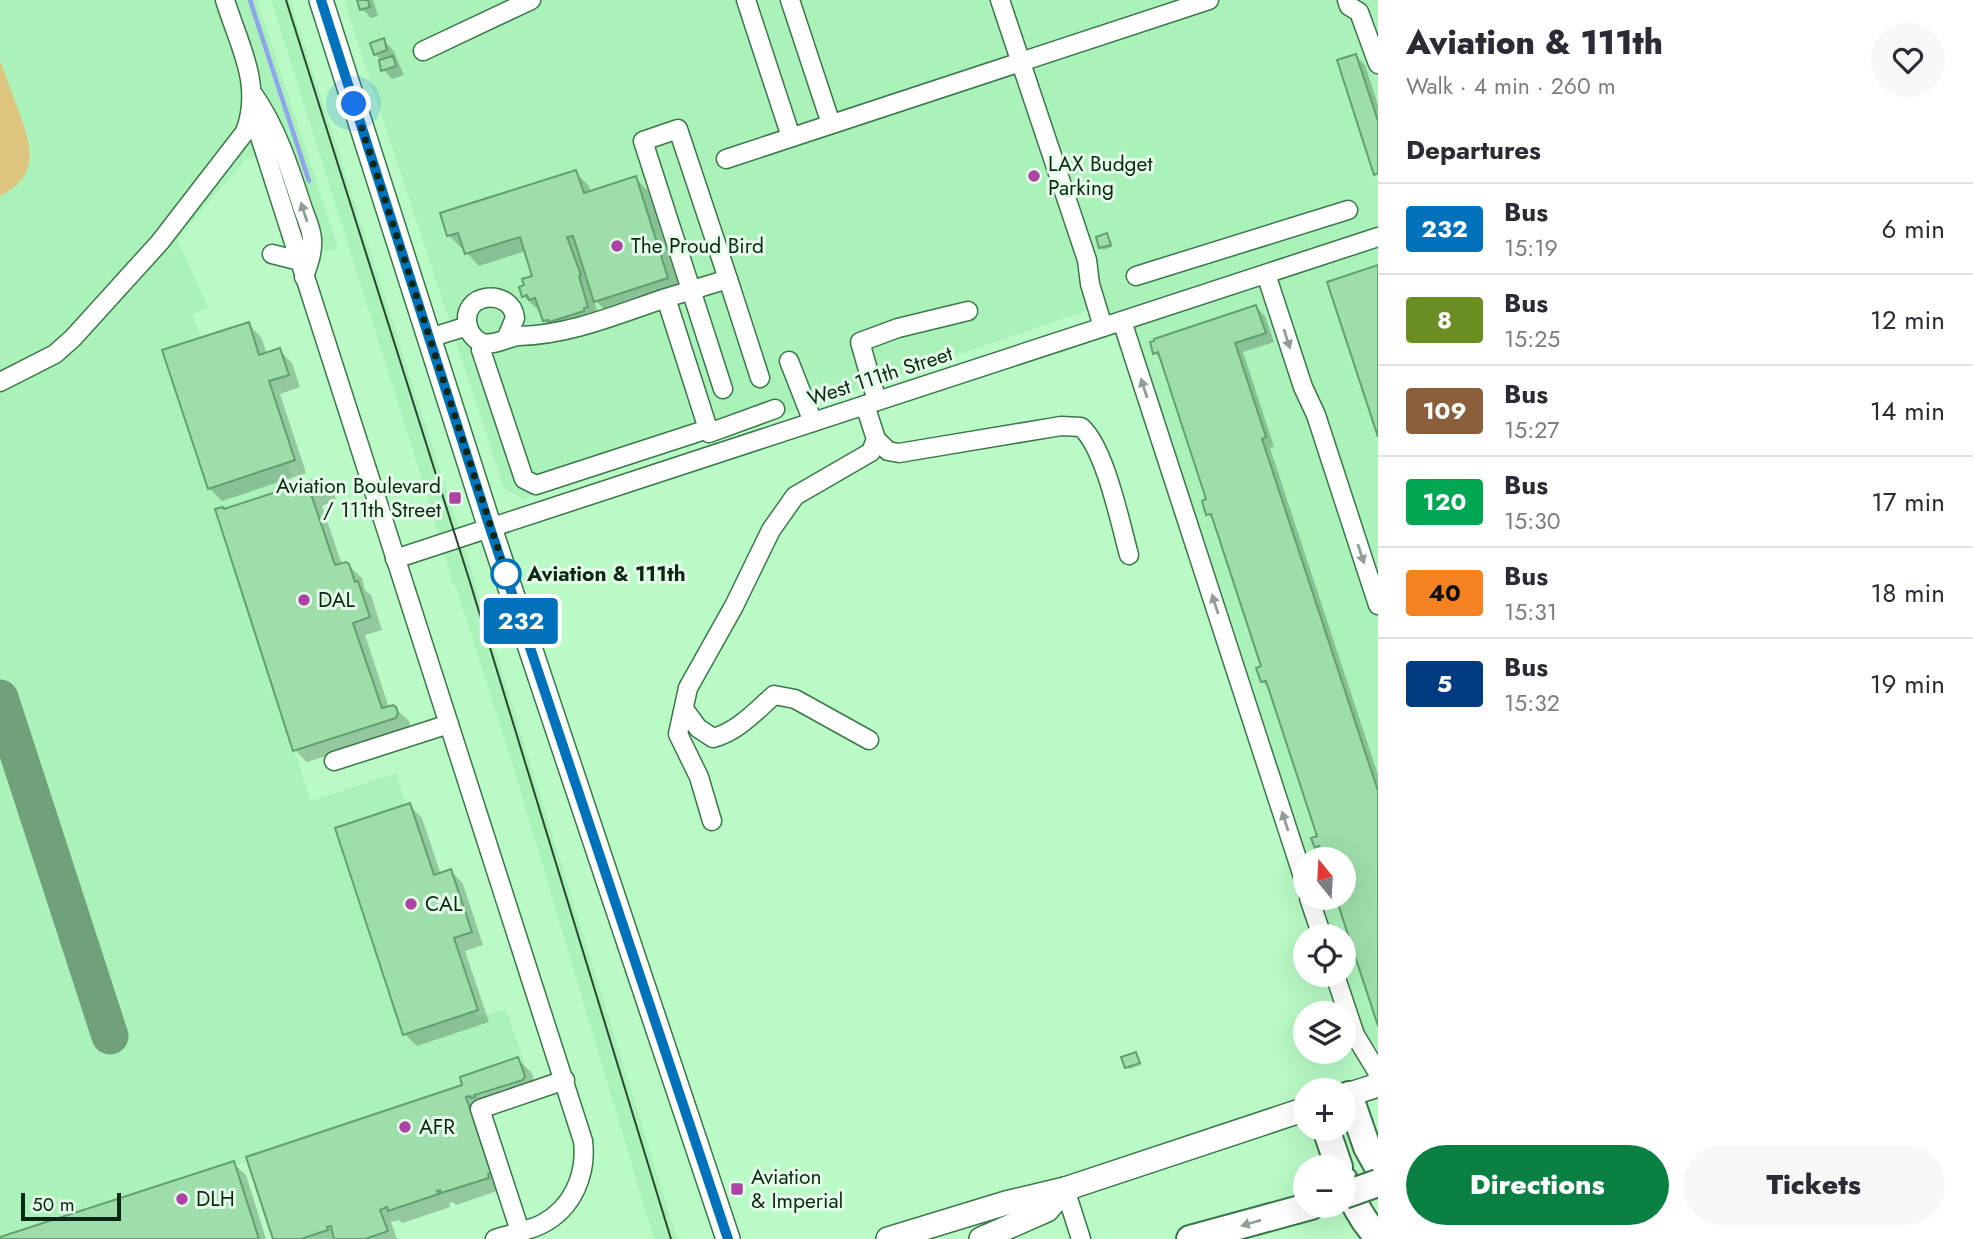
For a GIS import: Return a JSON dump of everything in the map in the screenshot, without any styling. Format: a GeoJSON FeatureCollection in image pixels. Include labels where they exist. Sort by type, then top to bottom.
{"type":"FeatureCollection","features":[{"type":"Feature","properties":{"kind":"highway"},"geometry":{"type":"LineString","coordinates":[[1356,1118],[1378,1167]]}},
{"type":"Feature","properties":{"kind":"highway"},"geometry":{"type":"LineString","coordinates":[[1356,1191],[1378,1183]]}},
{"type":"Feature","properties":{"kind":"highway"},"geometry":{"type":"LineString","coordinates":[[1356,1207],[1378,1237]]}},
{"type":"Feature","properties":{"kind":"highway"},"geometry":{"type":"LineString","coordinates":[[1190,1239],[1293,1211]]}},
{"type":"Feature","properties":{"kind":"main road"},"geometry":{"type":"LineString","coordinates":[[321,0],[490,528],[728,1239]]}},
{"type":"Feature","properties":{"kind":"main road"},"geometry":{"type":"LineString","coordinates":[[1356,1093],[1378,1085]]}},
{"type":"Feature","properties":{"kind":"main road"},"geometry":{"type":"LineString","coordinates":[[888,1239],[1006,1203],[1065,1189],[1293,1113]]}},
{"type":"Feature","properties":{"kind":"main road"},"geometry":{"type":"LineString","coordinates":[[991,1234],[1047,1210],[1065,1189]]}},
{"type":"Feature","properties":{"kind":"main road"},"geometry":{"type":"LineString","coordinates":[[934,1239],[985,1220],[1006,1203]]}},
{"type":"Feature","properties":{"kind":"street"},"geometry":{"type":"LineString","coordinates":[[0,382],[55,354],[73,338],[168,232],[246,132],[252,112],[253,94],[225,0]]}},
{"type":"Feature","properties":{"kind":"street"},"geometry":{"type":"LineString","coordinates":[[423,51],[531,0]]}},
{"type":"Feature","properties":{"kind":"street"},"geometry":{"type":"LineString","coordinates":[[746,0],[791,137]]}},
{"type":"Feature","properties":{"kind":"street"},"geometry":{"type":"LineString","coordinates":[[790,0],[831,124]]}},
{"type":"Feature","properties":{"kind":"street"},"geometry":{"type":"LineString","coordinates":[[1000,0],[1087,260],[1090,284],[1104,327]]}},
{"type":"Feature","properties":{"kind":"street"},"geometry":{"type":"LineString","coordinates":[[726,159],[1209,0]]}},
{"type":"Feature","properties":{"kind":"street"},"geometry":{"type":"LineString","coordinates":[[1347,0],[1349,6],[1359,12],[1378,64]]}},
{"type":"Feature","properties":{"kind":"street"},"geometry":{"type":"LineString","coordinates":[[253,94],[267,113],[275,131],[313,238],[311,258],[302,269]]}},
{"type":"Feature","properties":{"kind":"street"},"geometry":{"type":"LineString","coordinates":[[252,112],[281,195],[302,269],[583,1141],[585,1155],[579,1185],[568,1201],[541,1224],[495,1239]]}},
{"type":"Feature","properties":{"kind":"street"},"geometry":{"type":"LineString","coordinates":[[723,389],[643,141],[678,130],[760,378]]}},
{"type":"Feature","properties":{"kind":"street"},"geometry":{"type":"LineString","coordinates":[[1136,276],[1348,210]]}},
{"type":"Feature","properties":{"kind":"street","name":"West 111th Street"},"geometry":{"type":"LineString","coordinates":[[395,559],[1378,237]]}},
{"type":"Feature","properties":{"kind":"street"},"geometry":{"type":"LineString","coordinates":[[272,254],[302,269]]}},
{"type":"Feature","properties":{"kind":"street"},"geometry":{"type":"LineString","coordinates":[[1266,274],[1378,605]]}},
{"type":"Feature","properties":{"kind":"street"},"geometry":{"type":"LineString","coordinates":[[507,337],[515,318],[514,310],[507,301],[486,298],[471,305],[467,312],[468,326],[475,339],[490,344],[507,337],[555,334],[728,279]]}},
{"type":"Feature","properties":{"kind":"street"},"geometry":{"type":"LineString","coordinates":[[666,298],[716,454]]}},
{"type":"Feature","properties":{"kind":"street"},"geometry":{"type":"LineString","coordinates":[[712,821],[699,777],[678,734],[688,688],[734,606],[771,530],[795,496],[871,452],[876,439],[860,342],[898,328],[968,311]]}},
{"type":"Feature","properties":{"kind":"street"},"geometry":{"type":"LineString","coordinates":[[1122,321],[1293,847]]}},
{"type":"Feature","properties":{"kind":"street"},"geometry":{"type":"LineString","coordinates":[[429,338],[468,326]]}},
{"type":"Feature","properties":{"kind":"street"},"geometry":{"type":"LineString","coordinates":[[482,342],[481,350],[524,479],[529,484],[536,485],[775,409]]}},
{"type":"Feature","properties":{"kind":"street"},"geometry":{"type":"LineString","coordinates":[[789,362],[813,422]]}},
{"type":"Feature","properties":{"kind":"street"},"geometry":{"type":"LineString","coordinates":[[876,439],[888,451],[899,453],[1060,426],[1081,427],[1093,442],[1102,465],[1129,555]]}},
{"type":"Feature","properties":{"kind":"street"},"geometry":{"type":"LineString","coordinates":[[684,709],[698,728],[713,737],[723,735],[752,715],[774,695],[794,699],[869,740]]}},
{"type":"Feature","properties":{"kind":"street"},"geometry":{"type":"LineString","coordinates":[[334,761],[449,723]]}},
{"type":"Feature","properties":{"kind":"street"},"geometry":{"type":"LineString","coordinates":[[1339,987],[1355,1035],[1378,1073]]}},
{"type":"Feature","properties":{"kind":"street"},"geometry":{"type":"LineString","coordinates":[[520,1231],[481,1109],[565,1080]]}},
{"type":"Feature","properties":{"kind":"street"},"geometry":{"type":"LineString","coordinates":[[1065,1189],[1081,1239]]}},
{"type":"Feature","properties":{"kind":"shaded area"},"geometry":{"type":"Polygon","coordinates":[[[0,0],[257,0],[338,248],[325,252],[290,151],[263,160],[258,156],[245,160],[177,240],[208,307],[192,315],[202,340],[241,328],[297,492],[218,518],[311,801],[396,773],[477,1018],[506,1009],[527,1071],[6,1239],[0,1239],[0,0]]]}},
{"type":"Feature","properties":{"kind":"shaded area"},"geometry":{"type":"Polygon","coordinates":[[[271,0],[290,0],[474,577],[677,1239],[654,1239],[511,759],[456,587],[453,585],[271,0]]]}},
{"type":"Feature","properties":{"kind":"shaded area"},"geometry":{"type":"Polygon","coordinates":[[[344,0],[1378,0],[1378,1049],[1356,1050],[1356,1001],[1333,1001],[1328,987],[1356,987],[1356,924],[1308,924],[1304,910],[1356,910],[1356,847],[1293,847],[1293,878],[1106,304],[792,412],[523,499],[504,488],[344,0]]]}},
{"type":"Feature","properties":{"kind":"shaded area"},"geometry":{"type":"Polygon","coordinates":[[[0,60],[24,125],[29,160],[22,180],[0,196],[0,60]]]}},
{"type":"Feature","properties":{"kind":"building"},"geometry":{"type":"Polygon","coordinates":[[[357,0],[368,0],[370,7],[360,10],[357,0]]]}},
{"type":"Feature","properties":{"kind":"building"},"geometry":{"type":"Polygon","coordinates":[[[384,38],[387,50],[374,55],[370,43],[384,38]]]}},
{"type":"Feature","properties":{"kind":"building"},"geometry":{"type":"Polygon","coordinates":[[[1356,54],[1378,121],[1378,173],[1374,175],[1337,60],[1356,54]]]}},
{"type":"Feature","properties":{"kind":"building"},"geometry":{"type":"Polygon","coordinates":[[[393,56],[396,66],[381,71],[379,60],[393,56]]]}},
{"type":"Feature","properties":{"kind":"building","name":"The Proud Bird"},"geometry":{"type":"Polygon","coordinates":[[[576,170],[584,193],[636,176],[668,278],[594,302],[573,236],[567,237],[581,275],[579,276],[588,307],[584,308],[584,311],[549,322],[543,321],[535,298],[529,300],[527,295],[522,297],[519,287],[524,285],[522,279],[532,276],[520,237],[465,254],[458,233],[447,236],[440,213],[576,170]]]}},
{"type":"Feature","properties":{"kind":"building"},"geometry":{"type":"Polygon","coordinates":[[[1107,233],[1111,245],[1099,248],[1096,237],[1107,233]]]}},
{"type":"Feature","properties":{"kind":"building"},"geometry":{"type":"Polygon","coordinates":[[[1378,265],[1378,437],[1327,282],[1378,265]]]}},
{"type":"Feature","properties":{"kind":"building"},"geometry":{"type":"Polygon","coordinates":[[[1256,305],[1266,333],[1235,343],[1266,437],[1262,439],[1378,791],[1378,1026],[1356,959],[1356,924],[1345,924],[1340,910],[1356,910],[1356,847],[1315,847],[1311,838],[1317,836],[1266,681],[1261,682],[1256,668],[1261,666],[1211,514],[1206,515],[1202,501],[1206,499],[1158,352],[1153,354],[1150,342],[1256,305]]]}},
{"type":"Feature","properties":{"kind":"building"},"geometry":{"type":"Polygon","coordinates":[[[249,322],[259,355],[280,348],[289,375],[269,381],[295,460],[208,489],[162,350],[249,322]]]}},
{"type":"Feature","properties":{"kind":"building","name":"DAL"},"geometry":{"type":"Polygon","coordinates":[[[319,478],[324,486],[322,490],[311,494],[335,565],[346,562],[349,564],[355,582],[358,581],[370,617],[353,623],[382,708],[393,705],[398,713],[396,718],[293,751],[215,509],[224,509],[319,478]]]}},
{"type":"Feature","properties":{"kind":"building","name":"CAL"},"geometry":{"type":"Polygon","coordinates":[[[410,803],[434,875],[451,869],[472,932],[454,938],[478,1010],[403,1035],[335,828],[410,803]]]}},
{"type":"Feature","properties":{"kind":"building"},"geometry":{"type":"Polygon","coordinates":[[[1136,1052],[1140,1063],[1125,1068],[1121,1057],[1136,1052]]]}},
{"type":"Feature","properties":{"kind":"building","name":"AFR"},"geometry":{"type":"Polygon","coordinates":[[[518,1057],[525,1076],[523,1080],[474,1095],[475,1097],[466,1097],[491,1173],[488,1174],[489,1178],[441,1193],[440,1190],[437,1191],[439,1194],[388,1211],[387,1207],[380,1210],[388,1231],[365,1239],[334,1239],[331,1226],[327,1227],[328,1230],[301,1239],[273,1239],[246,1157],[462,1085],[460,1077],[518,1057]]]}},
{"type":"Feature","properties":{"kind":"building","name":"DLH"},"geometry":{"type":"Polygon","coordinates":[[[234,1161],[259,1239],[0,1239],[0,1237],[234,1161]]]}},
{"type":"Feature","properties":{"kind":"waterway"},"geometry":{"type":"LineString","coordinates":[[250,0],[309,181]]}},
{"type":"Feature","properties":{"kind":"taxiway"},"geometry":{"type":"LineString","coordinates":[[0,698],[110,1036]]}},
{"type":"Feature","properties":{"kind":"tram line"},"geometry":{"type":"LineString","coordinates":[[286,0],[469,579],[671,1239]]}},
{"type":"Feature","properties":{"kind":"bus line","name":"232"},"geometry":{"type":"LineString","coordinates":[[321,0],[490,528],[728,1239]]}},
{"type":"Feature","properties":{"kind":"place","name":"LAX Budget Parking"},"geometry":{"type":"Point","coordinates":[1034,176]}},
{"type":"Feature","properties":{"kind":"place","name":"The Proud Bird"},"geometry":{"type":"Point","coordinates":[617,246]}},
{"type":"Feature","properties":{"kind":"place","name":"Aviation Boulevard / 111th Street"},"geometry":{"type":"Point","coordinates":[455,498]}},
{"type":"Feature","properties":{"kind":"place","name":"Aviation & 111th"},"geometry":{"type":"Point","coordinates":[506,574]}},
{"type":"Feature","properties":{"kind":"place","name":"DAL"},"geometry":{"type":"Point","coordinates":[304,600]}},
{"type":"Feature","properties":{"kind":"place","name":"CAL"},"geometry":{"type":"Point","coordinates":[411,904]}},
{"type":"Feature","properties":{"kind":"place","name":"AFR"},"geometry":{"type":"Point","coordinates":[405,1127]}},
{"type":"Feature","properties":{"kind":"place","name":"Aviation & Imperial"},"geometry":{"type":"Point","coordinates":[737,1189]}},
{"type":"Feature","properties":{"kind":"place","name":"DLH"},"geometry":{"type":"Point","coordinates":[182,1199]}},
{"type":"Feature","properties":{"kind":"route"},"geometry":{"type":"LineString","coordinates":[[354,104],[509,583],[506,574]]}}]}
